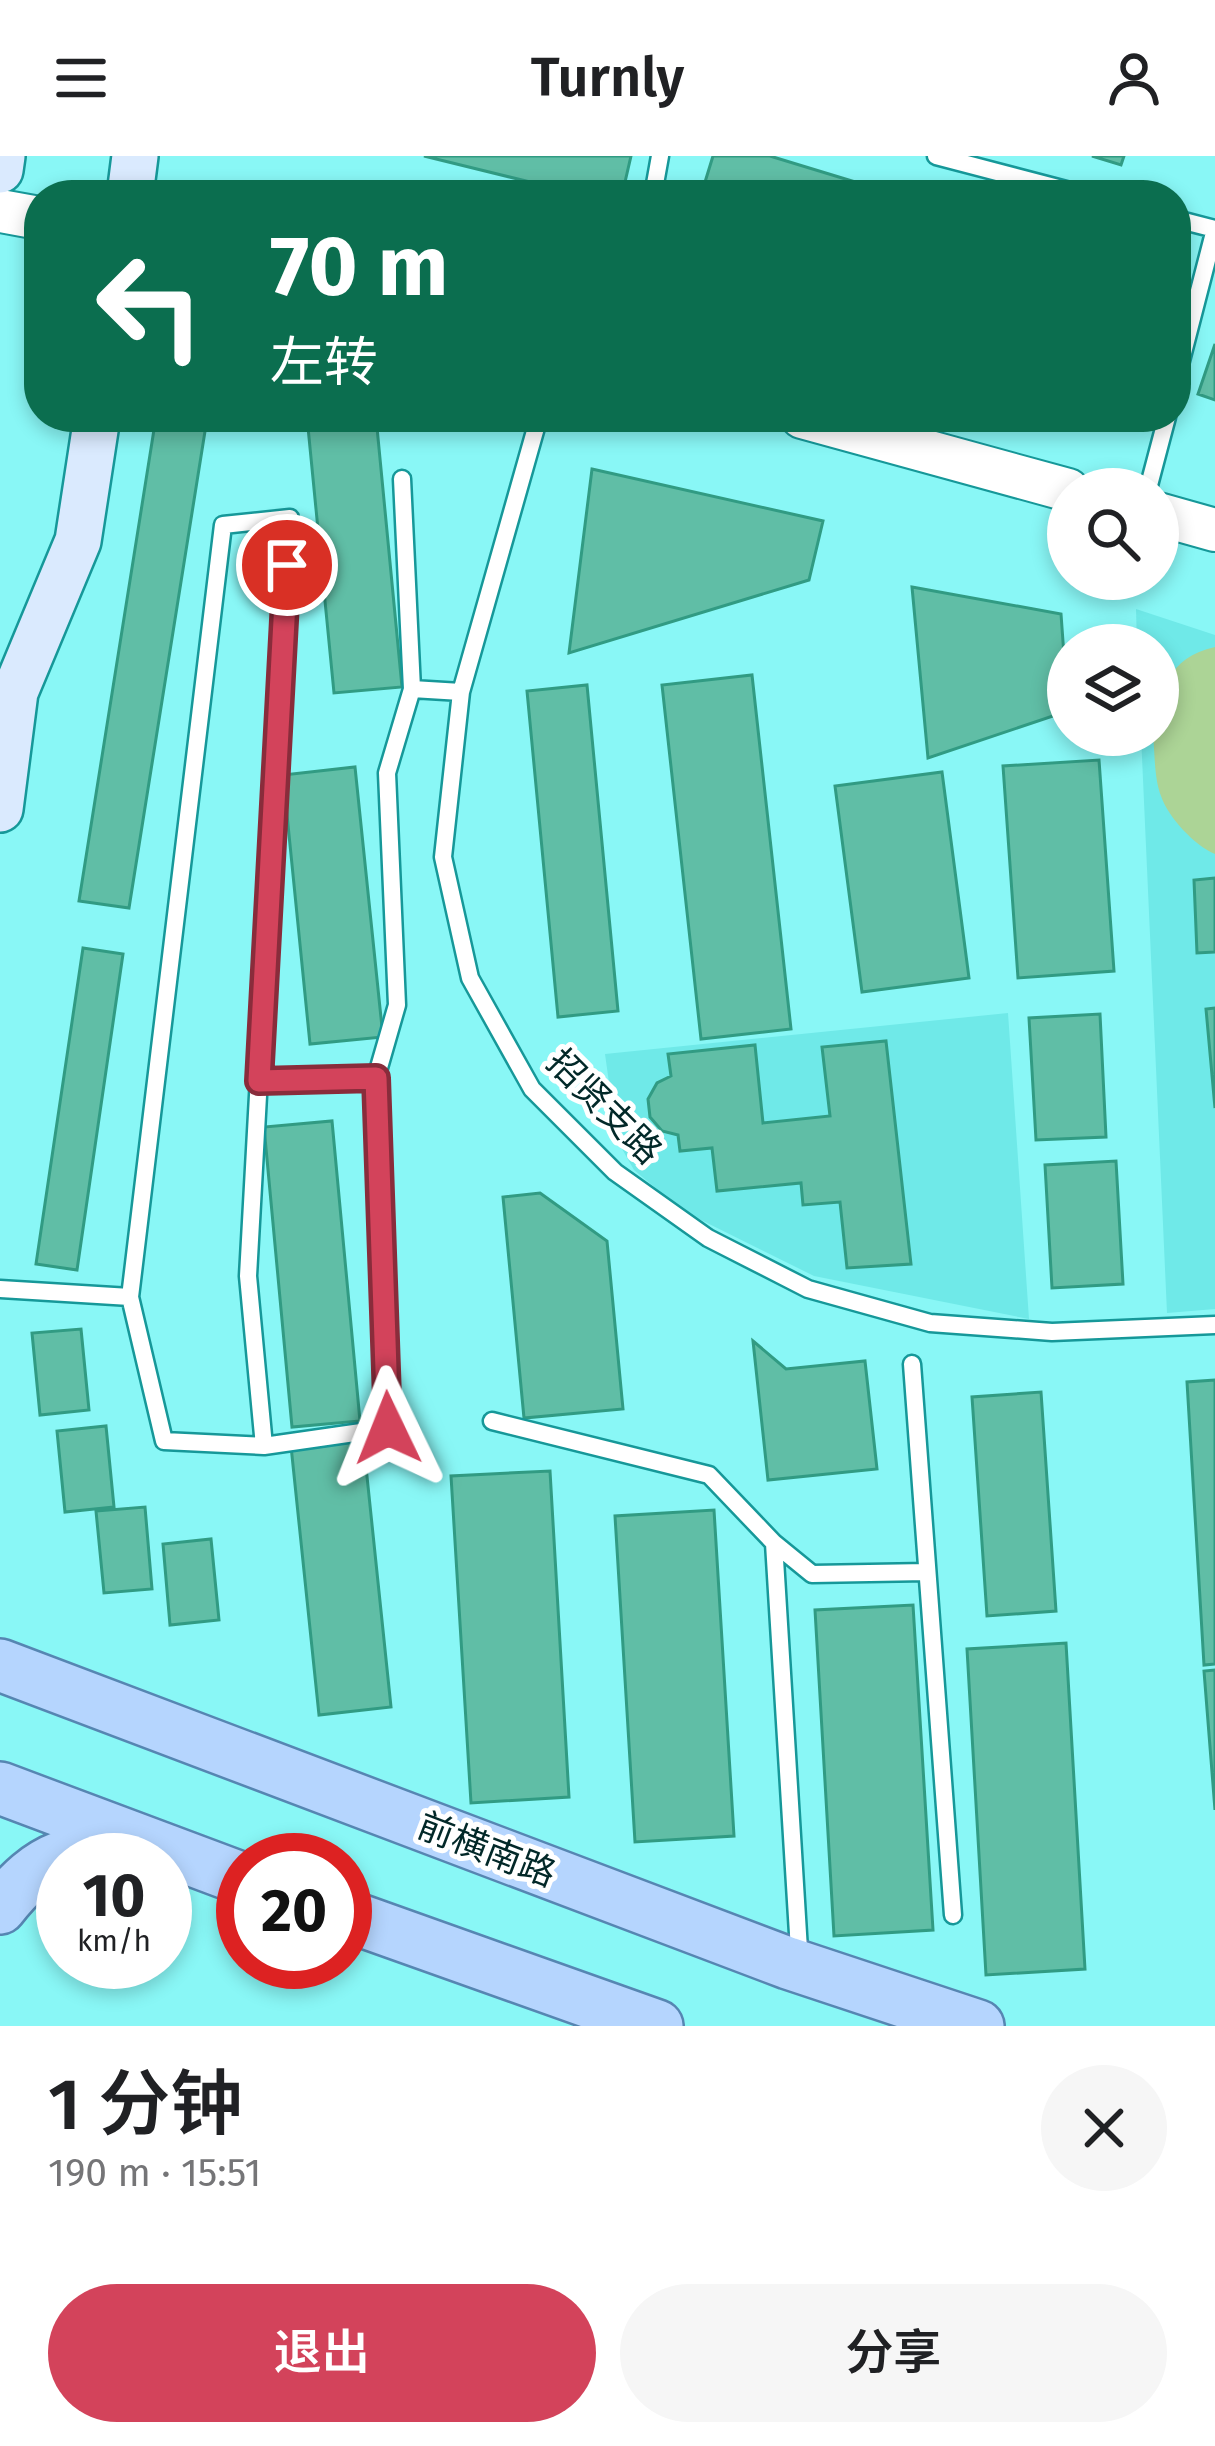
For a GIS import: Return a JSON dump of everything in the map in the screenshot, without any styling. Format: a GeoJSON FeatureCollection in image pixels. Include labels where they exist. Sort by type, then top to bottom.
{"type":"FeatureCollection","features":[{"type":"Feature","properties":{"kind":"main road"},"geometry":{"type":"LineString","coordinates":[[0,170],[2,156]]}},
{"type":"Feature","properties":{"kind":"main road"},"geometry":{"type":"LineString","coordinates":[[0,809],[15,692],[78,541],[96,432]]}},
{"type":"Feature","properties":{"kind":"main road","name":"前横南路"},"geometry":{"type":"LineString","coordinates":[[0,1665],[788,1963],[978,2026]]}},
{"type":"Feature","properties":{"kind":"main road"},"geometry":{"type":"LineString","coordinates":[[0,1788],[119,1833]]}},
{"type":"Feature","properties":{"kind":"main road"},"geometry":{"type":"LineString","coordinates":[[0,1908],[36,1869]]}},
{"type":"Feature","properties":{"kind":"main road"},"geometry":{"type":"LineString","coordinates":[[372,1925],[657,2026]]}},
{"type":"Feature","properties":{"kind":"street"},"geometry":{"type":"LineString","coordinates":[[857,432],[1047,484]]}},
{"type":"Feature","properties":{"kind":"street"},"geometry":{"type":"LineString","coordinates":[[1179,520],[1215,530]]}},
{"type":"Feature","properties":{"kind":"lane"},"geometry":{"type":"LineString","coordinates":[[937,156],[1028,180]]}},
{"type":"Feature","properties":{"kind":"lane"},"geometry":{"type":"LineString","coordinates":[[1191,322],[1215,229]]}},
{"type":"Feature","properties":{"kind":"lane","name":"招贤支路"},"geometry":{"type":"LineString","coordinates":[[535,432],[461,692],[443,856],[470,978],[532,1089],[615,1172],[708,1238],[808,1289],[930,1323],[1052,1332],[1215,1325]]}},
{"type":"Feature","properties":{"kind":"lane"},"geometry":{"type":"LineString","coordinates":[[1154,468],[1163,432]]}},
{"type":"Feature","properties":{"kind":"lane"},"geometry":{"type":"LineString","coordinates":[[264,1446],[248,1276],[290,518],[223,525],[130,1297],[164,1441],[264,1446],[388,1428],[376,1078],[397,1005],[388,772],[412,689],[402,478]]}},
{"type":"Feature","properties":{"kind":"lane"},"geometry":{"type":"LineString","coordinates":[[412,689],[461,692]]}},
{"type":"Feature","properties":{"kind":"lane"},"geometry":{"type":"LineString","coordinates":[[259,1081],[376,1078]]}},
{"type":"Feature","properties":{"kind":"lane"},"geometry":{"type":"LineString","coordinates":[[0,1288],[130,1297]]}},
{"type":"Feature","properties":{"kind":"lane"},"geometry":{"type":"LineString","coordinates":[[912,1364],[953,1915]]}},
{"type":"Feature","properties":{"kind":"lane"},"geometry":{"type":"LineString","coordinates":[[492,1421],[709,1475],[774,1543],[812,1574],[927,1572]]}},
{"type":"Feature","properties":{"kind":"lane"},"geometry":{"type":"LineString","coordinates":[[774,1543],[799,1950],[788,1963]]}},
{"type":"Feature","properties":{"kind":"shaded area"},"geometry":{"type":"Polygon","coordinates":[[[1136,609],[1215,635],[1215,1309],[1167,1313],[1142,756],[1179,756],[1179,624],[1136,624],[1136,609]]]}},
{"type":"Feature","properties":{"kind":"shaded area"},"geometry":{"type":"Polygon","coordinates":[[[1008,1013],[1029,1319],[814,1276],[683,1211],[634,1170],[617,1140],[605,1054],[1008,1013]]]}},
{"type":"Feature","properties":{"kind":"green space"},"geometry":{"type":"Polygon","coordinates":[[[1215,647],[1215,854],[1191,838],[1165,804],[1155,756],[1179,756],[1179,665],[1215,647]]]}},
{"type":"Feature","properties":{"kind":"building"},"geometry":{"type":"Polygon","coordinates":[[[424,156],[631,156],[625,180],[522,180],[424,156]]]}},
{"type":"Feature","properties":{"kind":"building"},"geometry":{"type":"Polygon","coordinates":[[[713,156],[770,156],[849,180],[706,180],[713,156]]]}},
{"type":"Feature","properties":{"kind":"building"},"geometry":{"type":"Polygon","coordinates":[[[1092,156],[1124,156],[1121,165],[1092,156]]]}},
{"type":"Feature","properties":{"kind":"building"},"geometry":{"type":"Polygon","coordinates":[[[1215,344],[1215,400],[1198,394],[1215,344]]]}},
{"type":"Feature","properties":{"kind":"building"},"geometry":{"type":"Polygon","coordinates":[[[154,432],[205,432],[129,908],[79,901],[154,432]]]}},
{"type":"Feature","properties":{"kind":"building"},"geometry":{"type":"Polygon","coordinates":[[[308,432],[377,432],[402,687],[334,693],[308,432]]]}},
{"type":"Feature","properties":{"kind":"building"},"geometry":{"type":"Polygon","coordinates":[[[592,469],[823,521],[809,580],[569,653],[592,469]]]}},
{"type":"Feature","properties":{"kind":"building"},"geometry":{"type":"Polygon","coordinates":[[[912,587],[1061,614],[1062,624],[1047,624],[1047,718],[928,758],[912,587]]]}},
{"type":"Feature","properties":{"kind":"building"},"geometry":{"type":"Polygon","coordinates":[[[752,675],[791,1029],[701,1039],[662,685],[752,675]]]}},
{"type":"Feature","properties":{"kind":"building"},"geometry":{"type":"Polygon","coordinates":[[[587,685],[618,1011],[558,1017],[527,691],[587,685]]]}},
{"type":"Feature","properties":{"kind":"building"},"geometry":{"type":"Polygon","coordinates":[[[1099,760],[1114,971],[1018,978],[1003,766],[1099,760]]]}},
{"type":"Feature","properties":{"kind":"building"},"geometry":{"type":"Polygon","coordinates":[[[355,767],[383,1037],[310,1044],[283,775],[355,767]]]}},
{"type":"Feature","properties":{"kind":"building"},"geometry":{"type":"Polygon","coordinates":[[[942,772],[969,978],[862,992],[835,786],[942,772]]]}},
{"type":"Feature","properties":{"kind":"building"},"geometry":{"type":"Polygon","coordinates":[[[1215,878],[1215,952],[1197,953],[1194,880],[1215,878]]]}},
{"type":"Feature","properties":{"kind":"building"},"geometry":{"type":"Polygon","coordinates":[[[83,948],[123,954],[77,1270],[36,1264],[83,948]]]}},
{"type":"Feature","properties":{"kind":"building"},"geometry":{"type":"Polygon","coordinates":[[[1215,1008],[1215,1108],[1206,1009],[1215,1008]]]}},
{"type":"Feature","properties":{"kind":"building"},"geometry":{"type":"Polygon","coordinates":[[[1100,1014],[1106,1137],[1036,1140],[1029,1018],[1100,1014]]]}},
{"type":"Feature","properties":{"kind":"building"},"geometry":{"type":"Polygon","coordinates":[[[886,1041],[911,1264],[847,1268],[840,1202],[803,1205],[801,1183],[717,1191],[712,1148],[680,1151],[678,1135],[662,1131],[650,1117],[648,1099],[657,1083],[671,1076],[668,1054],[755,1045],[763,1123],[830,1116],[822,1047],[886,1041]]]}},
{"type":"Feature","properties":{"kind":"building"},"geometry":{"type":"Polygon","coordinates":[[[332,1121],[360,1421],[292,1427],[264,1127],[332,1121]]]}},
{"type":"Feature","properties":{"kind":"building"},"geometry":{"type":"Polygon","coordinates":[[[1116,1161],[1123,1284],[1052,1288],[1045,1165],[1116,1161]]]}},
{"type":"Feature","properties":{"kind":"building"},"geometry":{"type":"Polygon","coordinates":[[[540,1193],[607,1241],[623,1409],[524,1418],[503,1197],[540,1193]]]}},
{"type":"Feature","properties":{"kind":"building"},"geometry":{"type":"Polygon","coordinates":[[[81,1329],[89,1410],[40,1415],[32,1333],[81,1329]]]}},
{"type":"Feature","properties":{"kind":"building"},"geometry":{"type":"Polygon","coordinates":[[[753,1341],[786,1369],[865,1361],[877,1469],[768,1480],[753,1341]]]}},
{"type":"Feature","properties":{"kind":"building"},"geometry":{"type":"Polygon","coordinates":[[[1215,1380],[1215,1664],[1204,1665],[1187,1382],[1215,1380]]]}},
{"type":"Feature","properties":{"kind":"building"},"geometry":{"type":"Polygon","coordinates":[[[1041,1392],[1056,1611],[987,1616],[972,1397],[1041,1392]]]}},
{"type":"Feature","properties":{"kind":"building"},"geometry":{"type":"Polygon","coordinates":[[[106,1426],[114,1507],[65,1512],[57,1431],[106,1426]]]}},
{"type":"Feature","properties":{"kind":"building"},"geometry":{"type":"Polygon","coordinates":[[[363,1438],[391,1707],[319,1715],[291,1446],[363,1438]]]}},
{"type":"Feature","properties":{"kind":"building"},"geometry":{"type":"Polygon","coordinates":[[[550,1471],[569,1797],[471,1803],[451,1476],[550,1471]]]}},
{"type":"Feature","properties":{"kind":"building"},"geometry":{"type":"Polygon","coordinates":[[[145,1507],[152,1589],[104,1593],[96,1511],[145,1507]]]}},
{"type":"Feature","properties":{"kind":"building"},"geometry":{"type":"Polygon","coordinates":[[[714,1510],[734,1836],[635,1842],[615,1516],[714,1510]]]}},
{"type":"Feature","properties":{"kind":"building"},"geometry":{"type":"Polygon","coordinates":[[[211,1539],[219,1620],[170,1625],[163,1544],[211,1539]]]}},
{"type":"Feature","properties":{"kind":"building"},"geometry":{"type":"Polygon","coordinates":[[[913,1605],[933,1930],[834,1936],[815,1610],[913,1605]]]}},
{"type":"Feature","properties":{"kind":"building"},"geometry":{"type":"Polygon","coordinates":[[[1066,1643],[1085,1969],[986,1975],[967,1649],[1066,1643]]]}},
{"type":"Feature","properties":{"kind":"building"},"geometry":{"type":"Polygon","coordinates":[[[1215,1670],[1215,1810],[1204,1671],[1215,1670]]]}},
{"type":"Feature","properties":{"kind":"route"},"geometry":{"type":"LineString","coordinates":[[287,565],[259,1081],[376,1078],[388,1428]]}}]}
